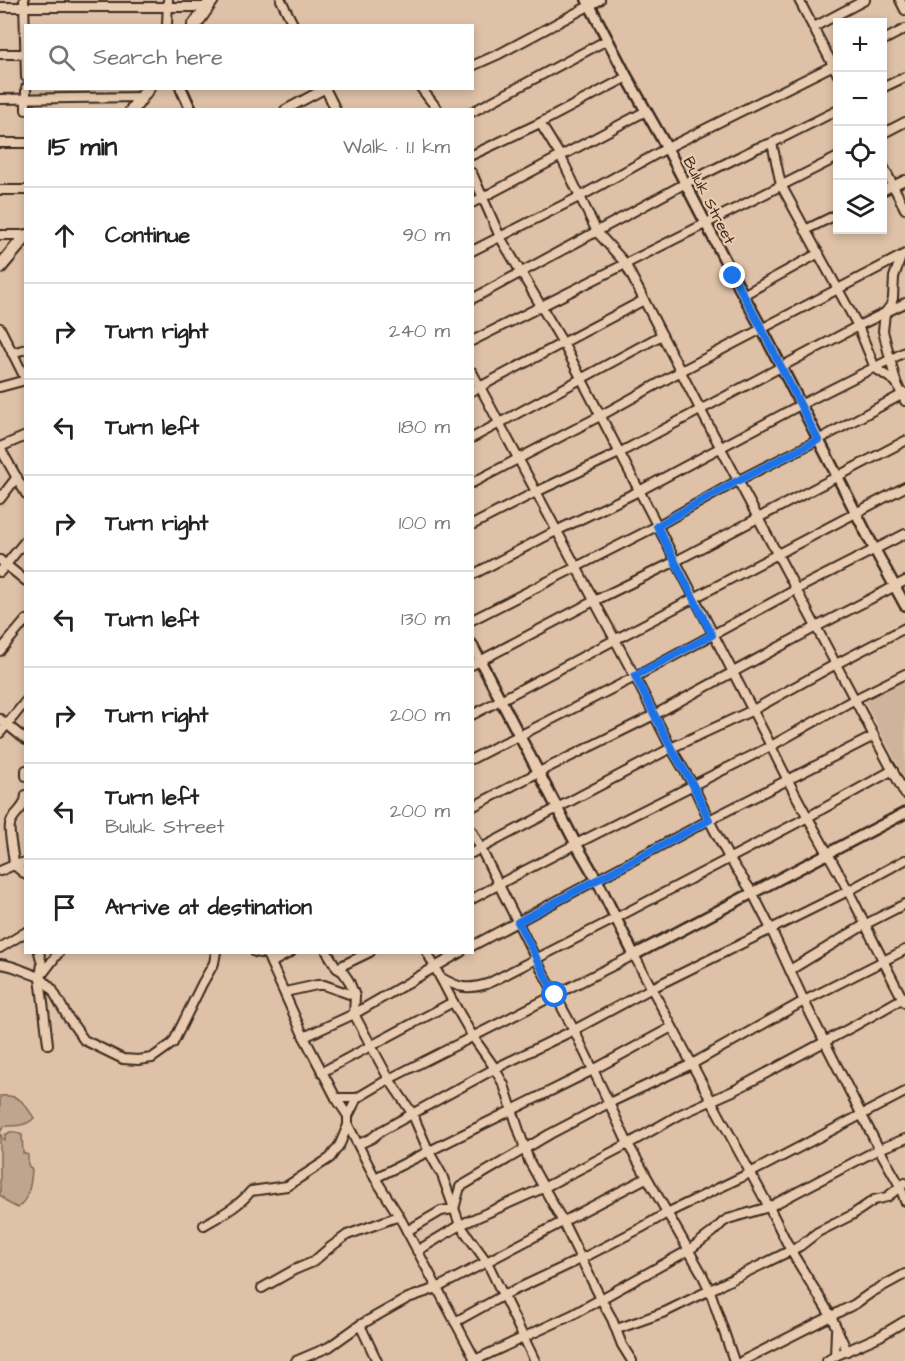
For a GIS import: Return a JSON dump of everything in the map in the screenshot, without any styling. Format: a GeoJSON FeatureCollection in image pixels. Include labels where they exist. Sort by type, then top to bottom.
{"type":"FeatureCollection","features":[{"type":"Feature","properties":{"kind":"main road"},"geometry":{"type":"LineString","coordinates":[[195,24],[210,4]]}},
{"type":"Feature","properties":{"kind":"main road"},"geometry":{"type":"LineString","coordinates":[[134,108],[145,93]]}},
{"type":"Feature","properties":{"kind":"main road"},"geometry":{"type":"LineString","coordinates":[[0,267],[24,238]]}},
{"type":"Feature","properties":{"kind":"street"},"geometry":{"type":"LineString","coordinates":[[281,0],[293,24]]}},
{"type":"Feature","properties":{"kind":"street"},"geometry":{"type":"LineString","coordinates":[[474,65],[499,54],[588,3],[600,0]]}},
{"type":"Feature","properties":{"kind":"street"},"geometry":{"type":"LineString","coordinates":[[799,0],[833,60]]}},
{"type":"Feature","properties":{"kind":"street"},"geometry":{"type":"LineString","coordinates":[[814,27],[865,0]]}},
{"type":"Feature","properties":{"kind":"street"},"geometry":{"type":"LineString","coordinates":[[900,0],[905,10]]}},
{"type":"Feature","properties":{"kind":"street"},"geometry":{"type":"LineString","coordinates":[[24,3],[24,24]]}},
{"type":"Feature","properties":{"kind":"street"},"geometry":{"type":"LineString","coordinates":[[0,7],[24,3],[210,4]]}},
{"type":"Feature","properties":{"kind":"street"},"geometry":{"type":"LineString","coordinates":[[167,24],[168,3]]}},
{"type":"Feature","properties":{"kind":"street","name":"Buluk Street"},"geometry":{"type":"LineString","coordinates":[[588,3],[667,148],[782,367],[874,550],[905,605]]}},
{"type":"Feature","properties":{"kind":"street"},"geometry":{"type":"LineString","coordinates":[[887,38],[905,29]]}},
{"type":"Feature","properties":{"kind":"street"},"geometry":{"type":"LineString","coordinates":[[474,111],[608,40]]}},
{"type":"Feature","properties":{"kind":"street"},"geometry":{"type":"LineString","coordinates":[[0,54],[24,54]]}},
{"type":"Feature","properties":{"kind":"street"},"geometry":{"type":"LineString","coordinates":[[474,250],[667,148],[833,65]]}},
{"type":"Feature","properties":{"kind":"street"},"geometry":{"type":"LineString","coordinates":[[474,154],[540,123],[627,76]]}},
{"type":"Feature","properties":{"kind":"street"},"geometry":{"type":"LineString","coordinates":[[887,86],[905,77]]}},
{"type":"Feature","properties":{"kind":"street"},"geometry":{"type":"LineString","coordinates":[[26,90],[26,108]]}},
{"type":"Feature","properties":{"kind":"street"},"geometry":{"type":"LineString","coordinates":[[182,90],[190,108]]}},
{"type":"Feature","properties":{"kind":"street"},"geometry":{"type":"LineString","coordinates":[[289,108],[324,90]]}},
{"type":"Feature","properties":{"kind":"street"},"geometry":{"type":"LineString","coordinates":[[326,90],[335,108]]}},
{"type":"Feature","properties":{"kind":"street"},"geometry":{"type":"LineString","coordinates":[[423,90],[436,108]]}},
{"type":"Feature","properties":{"kind":"street"},"geometry":{"type":"LineString","coordinates":[[0,99],[145,93]]}},
{"type":"Feature","properties":{"kind":"street"},"geometry":{"type":"LineString","coordinates":[[474,202],[646,111]]}},
{"type":"Feature","properties":{"kind":"street"},"geometry":{"type":"LineString","coordinates":[[474,298],[684,184],[833,112]]}},
{"type":"Feature","properties":{"kind":"street"},"geometry":{"type":"LineString","coordinates":[[887,131],[905,122]]}},
{"type":"Feature","properties":{"kind":"street"},"geometry":{"type":"LineString","coordinates":[[540,123],[561,157],[597,232],[625,263],[905,794]]}},
{"type":"Feature","properties":{"kind":"street"},"geometry":{"type":"LineString","coordinates":[[772,142],[782,185],[858,326],[875,368],[896,382]]}},
{"type":"Feature","properties":{"kind":"street"},"geometry":{"type":"LineString","coordinates":[[0,143],[24,143]]}},
{"type":"Feature","properties":{"kind":"street"},"geometry":{"type":"LineString","coordinates":[[474,340],[833,159]]}},
{"type":"Feature","properties":{"kind":"street"},"geometry":{"type":"LineString","coordinates":[[887,173],[905,209]]}},
{"type":"Feature","properties":{"kind":"street"},"geometry":{"type":"LineString","coordinates":[[417,1251],[460,1225],[543,1188],[904,999],[788,781],[562,343],[500,237],[474,178]]}},
{"type":"Feature","properties":{"kind":"street"},"geometry":{"type":"LineString","coordinates":[[887,189],[905,180]]}},
{"type":"Feature","properties":{"kind":"street"},"geometry":{"type":"LineString","coordinates":[[0,190],[24,190]]}},
{"type":"Feature","properties":{"kind":"street"},"geometry":{"type":"LineString","coordinates":[[805,230],[833,216]]}},
{"type":"Feature","properties":{"kind":"street"},"geometry":{"type":"LineString","coordinates":[[0,235],[24,236]]}},
{"type":"Feature","properties":{"kind":"street"},"geometry":{"type":"LineString","coordinates":[[743,295],[819,253]]}},
{"type":"Feature","properties":{"kind":"street"},"geometry":{"type":"LineString","coordinates":[[474,482],[903,255]]}},
{"type":"Feature","properties":{"kind":"street"},"geometry":{"type":"LineString","coordinates":[[474,619],[904,396],[896,382],[883,331],[885,314],[893,298],[894,277],[903,255]]}},
{"type":"Feature","properties":{"kind":"street"},"geometry":{"type":"LineString","coordinates":[[644,300],[476,389],[500,424],[671,748],[693,785],[729,858],[752,892],[861,1114],[879,1149],[902,1184],[905,1201]]}},
{"type":"Feature","properties":{"kind":"street"},"geometry":{"type":"LineString","coordinates":[[474,524],[619,453],[905,303]]}},
{"type":"Feature","properties":{"kind":"street"},"geometry":{"type":"LineString","coordinates":[[0,328],[24,376]]}},
{"type":"Feature","properties":{"kind":"street"},"geometry":{"type":"LineString","coordinates":[[474,437],[662,335]]}},
{"type":"Feature","properties":{"kind":"street"},"geometry":{"type":"LineString","coordinates":[[12,353],[24,350]]}},
{"type":"Feature","properties":{"kind":"street"},"geometry":{"type":"LineString","coordinates":[[474,574],[905,352]]}},
{"type":"Feature","properties":{"kind":"street"},"geometry":{"type":"LineString","coordinates":[[0,387],[24,381]]}},
{"type":"Feature","properties":{"kind":"street"},"geometry":{"type":"LineString","coordinates":[[0,500],[21,480],[0,448],[24,437]]}},
{"type":"Feature","properties":{"kind":"street"},"geometry":{"type":"LineString","coordinates":[[847,1351],[831,1316],[791,1251],[672,1027],[502,700],[477,663],[905,441]]}},
{"type":"Feature","properties":{"kind":"street"},"geometry":{"type":"LineString","coordinates":[[474,714],[905,487]]}},
{"type":"Feature","properties":{"kind":"street"},"geometry":{"type":"LineString","coordinates":[[474,758],[905,534]]}},
{"type":"Feature","properties":{"kind":"street"},"geometry":{"type":"LineString","coordinates":[[0,572],[3,562],[24,542]]}},
{"type":"Feature","properties":{"kind":"street"},"geometry":{"type":"LineString","coordinates":[[3,562],[24,579]]}},
{"type":"Feature","properties":{"kind":"street"},"geometry":{"type":"LineString","coordinates":[[474,806],[654,715],[905,581]]}},
{"type":"Feature","properties":{"kind":"street"},"geometry":{"type":"LineString","coordinates":[[0,651],[24,622]]}},
{"type":"Feature","properties":{"kind":"street"},"geometry":{"type":"LineString","coordinates":[[474,852],[671,748],[753,710],[905,628]]}},
{"type":"Feature","properties":{"kind":"street"},"geometry":{"type":"LineString","coordinates":[[474,898],[771,746],[905,674]]}},
{"type":"Feature","properties":{"kind":"street"},"geometry":{"type":"LineString","coordinates":[[0,733],[24,704]]}},
{"type":"Feature","properties":{"kind":"street"},"geometry":{"type":"LineString","coordinates":[[0,719],[24,738]]}},
{"type":"Feature","properties":{"kind":"street"},"geometry":{"type":"LineString","coordinates":[[474,945],[709,820],[874,736]]}},
{"type":"Feature","properties":{"kind":"street"},"geometry":{"type":"LineString","coordinates":[[440,977],[462,988],[487,984],[808,818],[893,770]]}},
{"type":"Feature","properties":{"kind":"street"},"geometry":{"type":"LineString","coordinates":[[14,865],[9,827],[24,805]]}},
{"type":"Feature","properties":{"kind":"street"},"geometry":{"type":"LineString","coordinates":[[336,1098],[357,1098],[389,1079],[634,955],[905,813]]}},
{"type":"Feature","properties":{"kind":"street"},"geometry":{"type":"LineString","coordinates":[[474,835],[574,1030],[628,1144],[710,1291],[734,1361]]}},
{"type":"Feature","properties":{"kind":"street"},"geometry":{"type":"LineString","coordinates":[[358,1144],[494,1069],[905,860]]}},
{"type":"Feature","properties":{"kind":"street"},"geometry":{"type":"LineString","coordinates":[[0,871],[24,862]]}},
{"type":"Feature","properties":{"kind":"street"},"geometry":{"type":"LineString","coordinates":[[14,865],[24,873]]}},
{"type":"Feature","properties":{"kind":"street"},"geometry":{"type":"LineString","coordinates":[[790,970],[866,924],[905,904]]}},
{"type":"Feature","properties":{"kind":"street"},"geometry":{"type":"LineString","coordinates":[[0,948],[24,933]]}},
{"type":"Feature","properties":{"kind":"street"},"geometry":{"type":"LineString","coordinates":[[454,1209],[460,1187],[524,1148],[609,1103],[692,1064],[804,1001],[905,950]]}},
{"type":"Feature","properties":{"kind":"street"},"geometry":{"type":"LineString","coordinates":[[40,954],[48,1044]]}},
{"type":"Feature","properties":{"kind":"street"},"geometry":{"type":"LineString","coordinates":[[40,976],[57,954]]}},
{"type":"Feature","properties":{"kind":"street"},"geometry":{"type":"LineString","coordinates":[[0,964],[18,967],[28,974],[40,976],[52,989],[84,1041],[123,1059],[138,1060],[152,1058],[173,1043],[214,963],[216,954]]}},
{"type":"Feature","properties":{"kind":"street"},"geometry":{"type":"LineString","coordinates":[[267,954],[304,1037],[375,1178],[399,1216],[474,1361],[601,1299],[689,1250],[728,1219],[769,1207],[879,1149],[905,1138]]}},
{"type":"Feature","properties":{"kind":"street"},"geometry":{"type":"LineString","coordinates":[[271,963],[287,954]]}},
{"type":"Feature","properties":{"kind":"street"},"geometry":{"type":"LineString","coordinates":[[328,954],[349,981],[355,996],[354,1014],[389,1079],[412,1113],[442,1175],[460,1225],[487,1262],[535,1361]]}},
{"type":"Feature","properties":{"kind":"street"},"geometry":{"type":"LineString","coordinates":[[338,968],[366,954]]}},
{"type":"Feature","properties":{"kind":"street"},"geometry":{"type":"LineString","coordinates":[[428,954],[473,1037],[504,1085],[529,1161],[563,1222],[622,1345],[632,1361]]}},
{"type":"Feature","properties":{"kind":"street"},"geometry":{"type":"LineString","coordinates":[[304,1037],[354,1014],[458,954]]}},
{"type":"Feature","properties":{"kind":"street"},"geometry":{"type":"LineString","coordinates":[[285,992],[324,985],[355,996]]}},
{"type":"Feature","properties":{"kind":"street"},"geometry":{"type":"LineString","coordinates":[[322,1072],[453,1002]]}},
{"type":"Feature","properties":{"kind":"street"},"geometry":{"type":"LineString","coordinates":[[375,1178],[593,1071],[672,1027]]}},
{"type":"Feature","properties":{"kind":"street"},"geometry":{"type":"LineString","coordinates":[[455,1322],[905,1092]]}},
{"type":"Feature","properties":{"kind":"street"},"geometry":{"type":"LineString","coordinates":[[204,1225],[236,1207],[251,1191],[287,1186],[330,1158],[340,1144],[357,1098]]}},
{"type":"Feature","properties":{"kind":"street"},"geometry":{"type":"LineString","coordinates":[[296,1361],[328,1347],[360,1325],[408,1298],[437,1288],[646,1178]]}},
{"type":"Feature","properties":{"kind":"street"},"geometry":{"type":"LineString","coordinates":[[616,1329],[665,1312],[791,1251],[818,1232],[852,1215],[874,1200],[887,1197],[902,1184]]}},
{"type":"Feature","properties":{"kind":"street"},"geometry":{"type":"LineString","coordinates":[[407,1231],[441,1212],[454,1209]]}},
{"type":"Feature","properties":{"kind":"street"},"geometry":{"type":"LineString","coordinates":[[262,1288],[314,1262],[347,1235],[399,1216]]}},
{"type":"Feature","properties":{"kind":"street"},"geometry":{"type":"LineString","coordinates":[[742,1361],[855,1304],[905,1274]]}},
{"type":"Feature","properties":{"kind":"street"},"geometry":{"type":"LineString","coordinates":[[831,1359],[880,1336],[905,1321]]}},
{"type":"Feature","properties":{"kind":"street"},"geometry":{"type":"LineString","coordinates":[[360,1325],[377,1361]]}},
{"type":"Feature","properties":{"kind":"street"},"geometry":{"type":"LineString","coordinates":[[831,1359],[837,1330]]}},
{"type":"Feature","properties":{"kind":"shaded area"},"geometry":{"type":"Polygon","coordinates":[[[905,678],[905,778],[864,699],[905,678]]]}},
{"type":"Feature","properties":{"kind":"shaded area"},"geometry":{"type":"Polygon","coordinates":[[[0,1096],[17,1098],[34,1118],[24,1124],[4,1126],[0,1132],[0,1096]]]}},
{"type":"Feature","properties":{"kind":"shaded area"},"geometry":{"type":"Polygon","coordinates":[[[10,1132],[22,1135],[23,1153],[28,1155],[28,1165],[32,1170],[27,1195],[18,1208],[8,1203],[0,1195],[0,1133],[5,1140],[5,1135],[10,1132]]]}},
{"type":"Feature","properties":{"kind":"route"},"geometry":{"type":"LineString","coordinates":[[555,995],[518,922],[709,820],[635,676],[712,635],[657,526],[739,480],[818,440],[733,276]]}}]}
